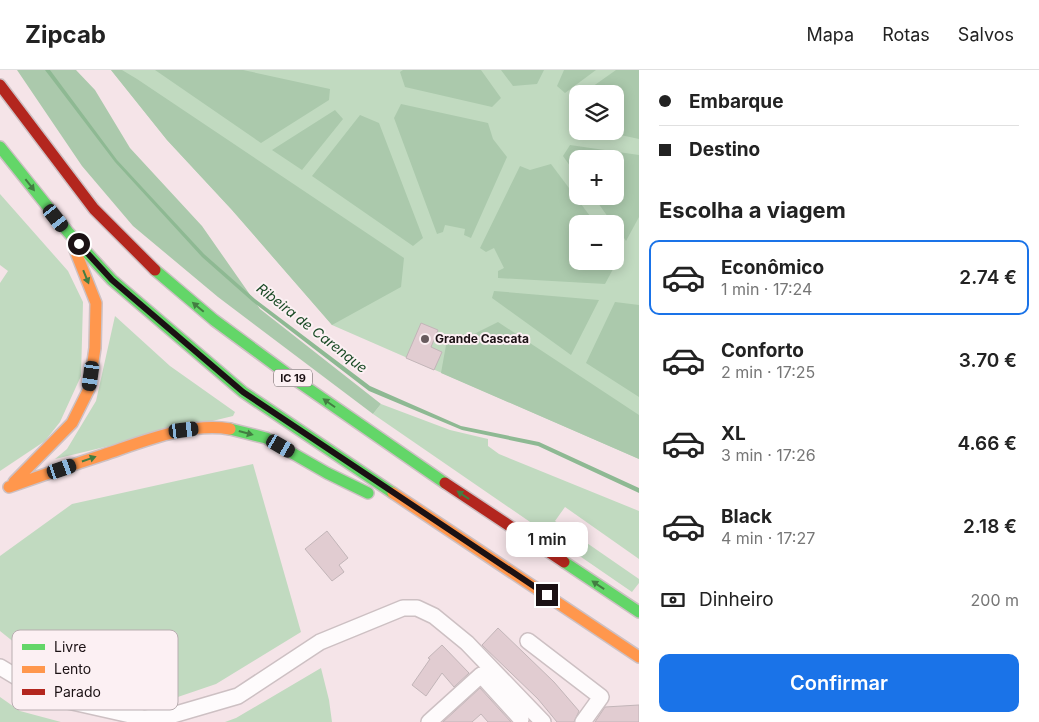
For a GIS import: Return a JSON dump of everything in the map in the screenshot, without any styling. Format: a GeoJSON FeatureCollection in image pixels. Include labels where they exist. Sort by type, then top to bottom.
{"type":"FeatureCollection","features":[{"type":"Feature","properties":{"kind":"highway","name":"IC 19"},"geometry":{"type":"LineString","coordinates":[[0,86],[94,209],[150,266],[214,320],[390,446],[639,612]]}},
{"type":"Feature","properties":{"kind":"highway"},"geometry":{"type":"LineString","coordinates":[[0,147],[68,232],[112,280],[243,392],[639,657]]}},
{"type":"Feature","properties":{"kind":"highway"},"geometry":{"type":"LineString","coordinates":[[68,232],[96,303],[95,348],[89,389],[72,423],[9,487],[132,444],[184,430],[228,428],[266,438],[327,473],[471,544]]}},
{"type":"Feature","properties":{"kind":"street"},"geometry":{"type":"LineString","coordinates":[[108,710],[144,718],[173,715],[238,696],[320,642],[394,611],[403,608],[417,608],[434,616],[467,643],[542,722]]}},
{"type":"Feature","properties":{"kind":"street"},"geometry":{"type":"LineString","coordinates":[[528,641],[601,696],[583,722]]}},
{"type":"Feature","properties":{"kind":"street"},"geometry":{"type":"LineString","coordinates":[[0,667],[12,674]]}},
{"type":"Feature","properties":{"kind":"street"},"geometry":{"type":"LineString","coordinates":[[429,722],[481,675],[521,719]]}},
{"type":"Feature","properties":{"kind":"shaded area"},"geometry":{"type":"Polygon","coordinates":[[[17,70],[76,70],[95,90],[130,148],[202,226],[260,309],[381,404],[373,414],[218,297],[133,226],[82,166],[17,70]]]}},
{"type":"Feature","properties":{"kind":"shaded area"},"geometry":{"type":"Polygon","coordinates":[[[45,70],[50,70],[117,160],[204,254],[255,299],[370,386],[461,426],[539,442],[639,488],[639,493],[538,446],[462,430],[369,391],[253,302],[202,257],[115,162],[45,70]]]}},
{"type":"Feature","properties":{"kind":"shaded area"},"geometry":{"type":"Polygon","coordinates":[[[111,70],[639,70],[639,459],[332,325],[232,210],[167,140],[111,70]]]}},
{"type":"Feature","properties":{"kind":"shaded area"},"geometry":{"type":"Polygon","coordinates":[[[111,70],[122,70],[137,79],[404,258],[401,287],[332,325],[232,210],[167,140],[111,70]]]}},
{"type":"Feature","properties":{"kind":"shaded area"},"geometry":{"type":"Polygon","coordinates":[[[155,70],[243,70],[330,89],[329,100],[261,143],[155,70]]]}},
{"type":"Feature","properties":{"kind":"shaded area"},"geometry":{"type":"Polygon","coordinates":[[[403,70],[481,70],[501,98],[492,107],[405,87],[400,72],[403,70]]]}},
{"type":"Feature","properties":{"kind":"shaded area"},"geometry":{"type":"Polygon","coordinates":[[[501,70],[544,70],[537,84],[513,86],[501,70]]]}},
{"type":"Feature","properties":{"kind":"shaded area"},"geometry":{"type":"Polygon","coordinates":[[[564,70],[596,70],[576,85],[569,85],[569,90],[565,93],[557,86],[564,70]]]}},
{"type":"Feature","properties":{"kind":"shaded area"},"geometry":{"type":"Polygon","coordinates":[[[616,70],[639,70],[639,139],[624,136],[624,85],[595,85],[616,70]]]}},
{"type":"Feature","properties":{"kind":"shaded area"},"geometry":{"type":"Polygon","coordinates":[[[401,104],[488,123],[493,139],[507,157],[471,238],[464,235],[465,229],[445,225],[443,232],[437,234],[394,118],[401,104]]]}},
{"type":"Feature","properties":{"kind":"shaded area"},"geometry":{"type":"Polygon","coordinates":[[[335,110],[343,119],[302,170],[272,150],[335,110]]]}},
{"type":"Feature","properties":{"kind":"shaded area"},"geometry":{"type":"Polygon","coordinates":[[[360,115],[379,123],[423,238],[413,246],[312,176],[360,115]]]}},
{"type":"Feature","properties":{"kind":"shaded area"},"geometry":{"type":"Polygon","coordinates":[[[570,145],[604,150],[569,150],[569,165],[563,156],[570,145]]]}},
{"type":"Feature","properties":{"kind":"shaded area"},"geometry":{"type":"Polygon","coordinates":[[[624,153],[639,155],[639,217],[626,241],[624,238],[624,215],[607,215],[599,205],[624,205],[624,153]]]}},
{"type":"Feature","properties":{"kind":"shaded area"},"geometry":{"type":"Polygon","coordinates":[[[551,164],[569,188],[569,205],[582,205],[589,215],[569,215],[569,270],[612,270],[605,284],[498,278],[498,271],[504,268],[494,248],[486,252],[480,248],[520,166],[530,170],[551,164]]]}},
{"type":"Feature","properties":{"kind":"shaded area"},"geometry":{"type":"Polygon","coordinates":[[[0,194],[68,271],[83,302],[81,376],[60,422],[45,441],[0,471],[0,283],[8,271],[0,265],[0,194]]]}},
{"type":"Feature","properties":{"kind":"shaded area"},"geometry":{"type":"Polygon","coordinates":[[[494,291],[599,300],[571,355],[492,298],[494,291]]]}},
{"type":"Feature","properties":{"kind":"shaded area"},"geometry":{"type":"Polygon","coordinates":[[[615,302],[639,305],[639,397],[586,363],[615,302]]]}},
{"type":"Feature","properties":{"kind":"shaded area"},"geometry":{"type":"Polygon","coordinates":[[[115,316],[170,366],[235,412],[233,416],[55,459],[67,449],[96,401],[115,316]]]}},
{"type":"Feature","properties":{"kind":"shaded area"},"geometry":{"type":"Polygon","coordinates":[[[498,322],[639,415],[639,459],[441,373],[448,334],[474,334],[498,322]]]}},
{"type":"Feature","properties":{"kind":"shaded area"},"geometry":{"type":"Polygon","coordinates":[[[381,404],[450,430],[488,439],[488,446],[499,454],[639,511],[639,559],[565,507],[555,521],[639,579],[639,583],[632,592],[373,414],[381,404]]]}},
{"type":"Feature","properties":{"kind":"shaded area"},"geometry":{"type":"Polygon","coordinates":[[[253,464],[301,632],[216,684],[178,697],[178,630],[12,630],[12,641],[0,631],[0,556],[72,504],[253,464]]]}},
{"type":"Feature","properties":{"kind":"shaded area"},"geometry":{"type":"Polygon","coordinates":[[[321,668],[332,722],[225,722],[236,718],[321,668]]]}},
{"type":"Feature","properties":{"kind":"shaded area"},"geometry":{"type":"Polygon","coordinates":[[[0,697],[12,705],[12,710],[19,710],[61,722],[0,722],[0,697]]]}},
{"type":"Feature","properties":{"kind":"building","name":"Grande Cascata"},"geometry":{"type":"Polygon","coordinates":[[[421,323],[438,330],[431,347],[442,352],[434,370],[406,358],[421,323]]]}},
{"type":"Feature","properties":{"kind":"building"},"geometry":{"type":"Polygon","coordinates":[[[327,531],[348,558],[339,565],[344,572],[332,581],[305,549],[327,531]]]}},
{"type":"Feature","properties":{"kind":"building"},"geometry":{"type":"Polygon","coordinates":[[[498,628],[554,682],[579,711],[574,722],[557,722],[538,699],[482,645],[498,628]]]}},
{"type":"Feature","properties":{"kind":"building"},"geometry":{"type":"Polygon","coordinates":[[[442,645],[469,673],[454,687],[442,673],[426,696],[412,685],[430,659],[428,658],[442,645]]]}},
{"type":"Feature","properties":{"kind":"building"},"geometry":{"type":"Polygon","coordinates":[[[480,688],[511,722],[488,722],[481,714],[472,722],[443,722],[480,688]]]}},
{"type":"Feature","properties":{"kind":"building"},"geometry":{"type":"Polygon","coordinates":[[[639,705],[639,722],[595,722],[605,707],[639,705]]]}},
{"type":"Feature","properties":{"kind":"traffic: fast"},"geometry":{"type":"LineString","coordinates":[[0,147],[68,232],[112,280],[243,392],[393,493]]}},
{"type":"Feature","properties":{"kind":"traffic: fast"},"geometry":{"type":"LineString","coordinates":[[155,270],[214,320],[290,376],[445,483]]}},
{"type":"Feature","properties":{"kind":"traffic: fast"},"geometry":{"type":"LineString","coordinates":[[230,429],[266,438],[327,473],[368,493]]}},
{"type":"Feature","properties":{"kind":"traffic: fast"},"geometry":{"type":"LineString","coordinates":[[564,562],[639,612]]}},
{"type":"Feature","properties":{"kind":"traffic: slow"},"geometry":{"type":"LineString","coordinates":[[14,482],[72,423],[89,389],[95,348],[96,303],[75,250]]}},
{"type":"Feature","properties":{"kind":"traffic: slow"},"geometry":{"type":"LineString","coordinates":[[9,487],[166,434],[198,428],[230,429]]}},
{"type":"Feature","properties":{"kind":"traffic: slow"},"geometry":{"type":"LineString","coordinates":[[393,493],[639,657]]}},
{"type":"Feature","properties":{"kind":"traffic: jam"},"geometry":{"type":"LineString","coordinates":[[0,85],[94,209],[155,270]]}},
{"type":"Feature","properties":{"kind":"traffic: jam"},"geometry":{"type":"LineString","coordinates":[[445,483],[564,562]]}},
{"type":"Feature","properties":{"kind":"place","name":"Grande Cascata"},"geometry":{"type":"Point","coordinates":[425,339]}},
{"type":"Feature","properties":{"kind":"route"},"geometry":{"type":"LineString","coordinates":[[79,244],[112,280],[243,392],[547,595]]}},
{"type":"Feature","properties":{"kind":"water label","name":"Ribeira de Carenque"},"geometry":{"type":"Point","coordinates":[312,328]}}]}
